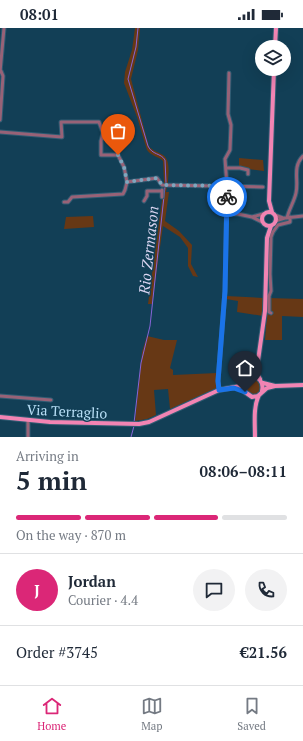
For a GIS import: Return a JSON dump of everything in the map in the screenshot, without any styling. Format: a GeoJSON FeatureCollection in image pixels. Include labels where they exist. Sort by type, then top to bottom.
{"type":"FeatureCollection","features":[{"type":"Feature","properties":{"kind":"main road"},"geometry":{"type":"LineString","coordinates":[[275,40],[276,28]]}},
{"type":"Feature","properties":{"kind":"main road"},"geometry":{"type":"LineString","coordinates":[[274,76],[269,202],[275,221],[271,226],[267,238],[265,311],[257,368],[258,376],[263,383],[275,386]]}},
{"type":"Feature","properties":{"kind":"main road"},"geometry":{"type":"LineString","coordinates":[[267,238],[261,218],[269,202]]}},
{"type":"Feature","properties":{"kind":"main road"},"geometry":{"type":"LineString","coordinates":[[264,213],[273,214]]}},
{"type":"Feature","properties":{"kind":"main road"},"geometry":{"type":"LineString","coordinates":[[263,224],[271,226]]}},
{"type":"Feature","properties":{"kind":"main road"},"geometry":{"type":"LineString","coordinates":[[234,388],[243,384],[246,379],[255,373],[257,368]]}},
{"type":"Feature","properties":{"kind":"main road"},"geometry":{"type":"LineString","coordinates":[[251,377],[260,379]]}},
{"type":"Feature","properties":{"kind":"main road"},"geometry":{"type":"LineString","coordinates":[[255,437],[256,401],[262,390],[263,383]]}},
{"type":"Feature","properties":{"kind":"main road"},"geometry":{"type":"LineString","coordinates":[[243,384],[244,391]]}},
{"type":"Feature","properties":{"kind":"main road"},"geometry":{"type":"LineString","coordinates":[[262,390],[275,386],[303,385]]}},
{"type":"Feature","properties":{"kind":"main road"},"geometry":{"type":"LineString","coordinates":[[234,388],[244,391],[249,396],[253,402],[255,410]]}},
{"type":"Feature","properties":{"kind":"main road","name":"Via Terraglio"},"geometry":{"type":"LineString","coordinates":[[0,417],[28,420],[134,424],[149,422],[219,390],[234,388]]}},
{"type":"Feature","properties":{"kind":"main road"},"geometry":{"type":"LineString","coordinates":[[249,396],[255,397],[259,395]]}},
{"type":"Feature","properties":{"kind":"street"},"geometry":{"type":"LineString","coordinates":[[0,120],[3,76],[0,72],[4,28]]}},
{"type":"Feature","properties":{"kind":"street"},"geometry":{"type":"LineString","coordinates":[[219,390],[218,381],[225,291],[227,214],[225,158],[229,154],[231,125],[228,114],[229,73]]}},
{"type":"Feature","properties":{"kind":"street"},"geometry":{"type":"LineString","coordinates":[[0,132],[62,136],[61,122],[99,122],[103,133],[101,141],[101,155],[118,155]]}},
{"type":"Feature","properties":{"kind":"street"},"geometry":{"type":"LineString","coordinates":[[64,202],[68,202],[72,197],[122,194],[125,190],[127,182],[124,167],[118,155],[116,142]]}},
{"type":"Feature","properties":{"kind":"street"},"geometry":{"type":"LineString","coordinates":[[271,313],[269,312],[269,296],[271,291],[271,237],[275,227],[282,223],[290,222],[288,218],[288,211],[296,191],[297,164],[303,156]]}},
{"type":"Feature","properties":{"kind":"street"},"geometry":{"type":"LineString","coordinates":[[226,168],[240,168],[248,170],[248,174]]}},
{"type":"Feature","properties":{"kind":"street"},"geometry":{"type":"LineString","coordinates":[[127,182],[157,178],[165,185],[263,187]]}},
{"type":"Feature","properties":{"kind":"street"},"geometry":{"type":"LineString","coordinates":[[162,197],[162,191],[165,185]]}},
{"type":"Feature","properties":{"kind":"street"},"geometry":{"type":"LineString","coordinates":[[144,201],[147,196],[147,191],[162,191]]}},
{"type":"Feature","properties":{"kind":"street"},"geometry":{"type":"LineString","coordinates":[[227,214],[252,216],[264,213]]}},
{"type":"Feature","properties":{"kind":"street"},"geometry":{"type":"LineString","coordinates":[[273,214],[288,218]]}},
{"type":"Feature","properties":{"kind":"street"},"geometry":{"type":"LineString","coordinates":[[252,216],[263,224]]}},
{"type":"Feature","properties":{"kind":"street"},"geometry":{"type":"LineString","coordinates":[[275,221],[303,216]]}},
{"type":"Feature","properties":{"kind":"street"},"geometry":{"type":"LineString","coordinates":[[0,396],[51,400]]}},
{"type":"Feature","properties":{"kind":"street"},"geometry":{"type":"LineString","coordinates":[[28,420],[28,437]]}},
{"type":"Feature","properties":{"kind":"shaded area"},"geometry":{"type":"Polygon","coordinates":[[[135,28],[140,28],[138,50],[131,79],[149,147],[166,157],[168,183],[164,183],[163,161],[150,154],[147,150],[137,117],[124,83],[125,72],[132,50],[135,28]]]}},
{"type":"Feature","properties":{"kind":"shaded area"},"geometry":{"type":"Polygon","coordinates":[[[239,158],[263,160],[264,171],[239,168],[239,158]]]}},
{"type":"Feature","properties":{"kind":"shaded area"},"geometry":{"type":"Polygon","coordinates":[[[164,185],[167,186],[166,192],[169,192],[165,221],[179,231],[192,245],[191,264],[198,277],[193,276],[188,266],[188,248],[180,237],[163,226],[152,304],[148,304],[164,185]]]}},
{"type":"Feature","properties":{"kind":"shaded area"},"geometry":{"type":"Polygon","coordinates":[[[93,216],[94,227],[64,229],[66,217],[93,216]]]}},
{"type":"Feature","properties":{"kind":"shaded area"},"geometry":{"type":"Polygon","coordinates":[[[226,296],[264,298],[263,316],[237,312],[238,301],[226,299],[226,296]]]}},
{"type":"Feature","properties":{"kind":"shaded area"},"geometry":{"type":"Polygon","coordinates":[[[268,298],[303,299],[303,317],[282,316],[282,340],[265,340],[268,298]]]}},
{"type":"Feature","properties":{"kind":"shaded area"},"geometry":{"type":"Polygon","coordinates":[[[147,336],[164,340],[177,340],[170,368],[173,370],[173,375],[217,373],[217,388],[170,409],[168,389],[154,390],[156,415],[147,419],[135,421],[142,352],[147,336]]]}},
{"type":"Feature","properties":{"kind":"shaded area"},"geometry":{"type":"Polygon","coordinates":[[[250,379],[256,379],[261,384],[259,393],[256,395],[250,395],[245,390],[245,384],[250,379]]]}},
{"type":"Feature","properties":{"kind":"waterway","name":"Rio Zermason"},"geometry":{"type":"LineString","coordinates":[[138,28],[136,47],[128,79],[148,146],[152,151],[165,160],[166,183]]}},
{"type":"Feature","properties":{"kind":"waterway","name":"Rio Zermason"},"geometry":{"type":"LineString","coordinates":[[134,423],[141,363],[150,326],[165,187]]}},
{"type":"Feature","properties":{"kind":"waterway","name":"Rio Zermason"},"geometry":{"type":"LineString","coordinates":[[131,437],[134,426]]}},
{"type":"Feature","properties":{"kind":"way so far"},"geometry":{"type":"LineString","coordinates":[[118,155],[120,156],[124,167],[127,182],[157,178],[162,185],[227,186],[227,197]]}},
{"type":"Feature","properties":{"kind":"route"},"geometry":{"type":"LineString","coordinates":[[227,197],[225,291],[218,381],[219,390],[234,388],[245,392]]}}]}
